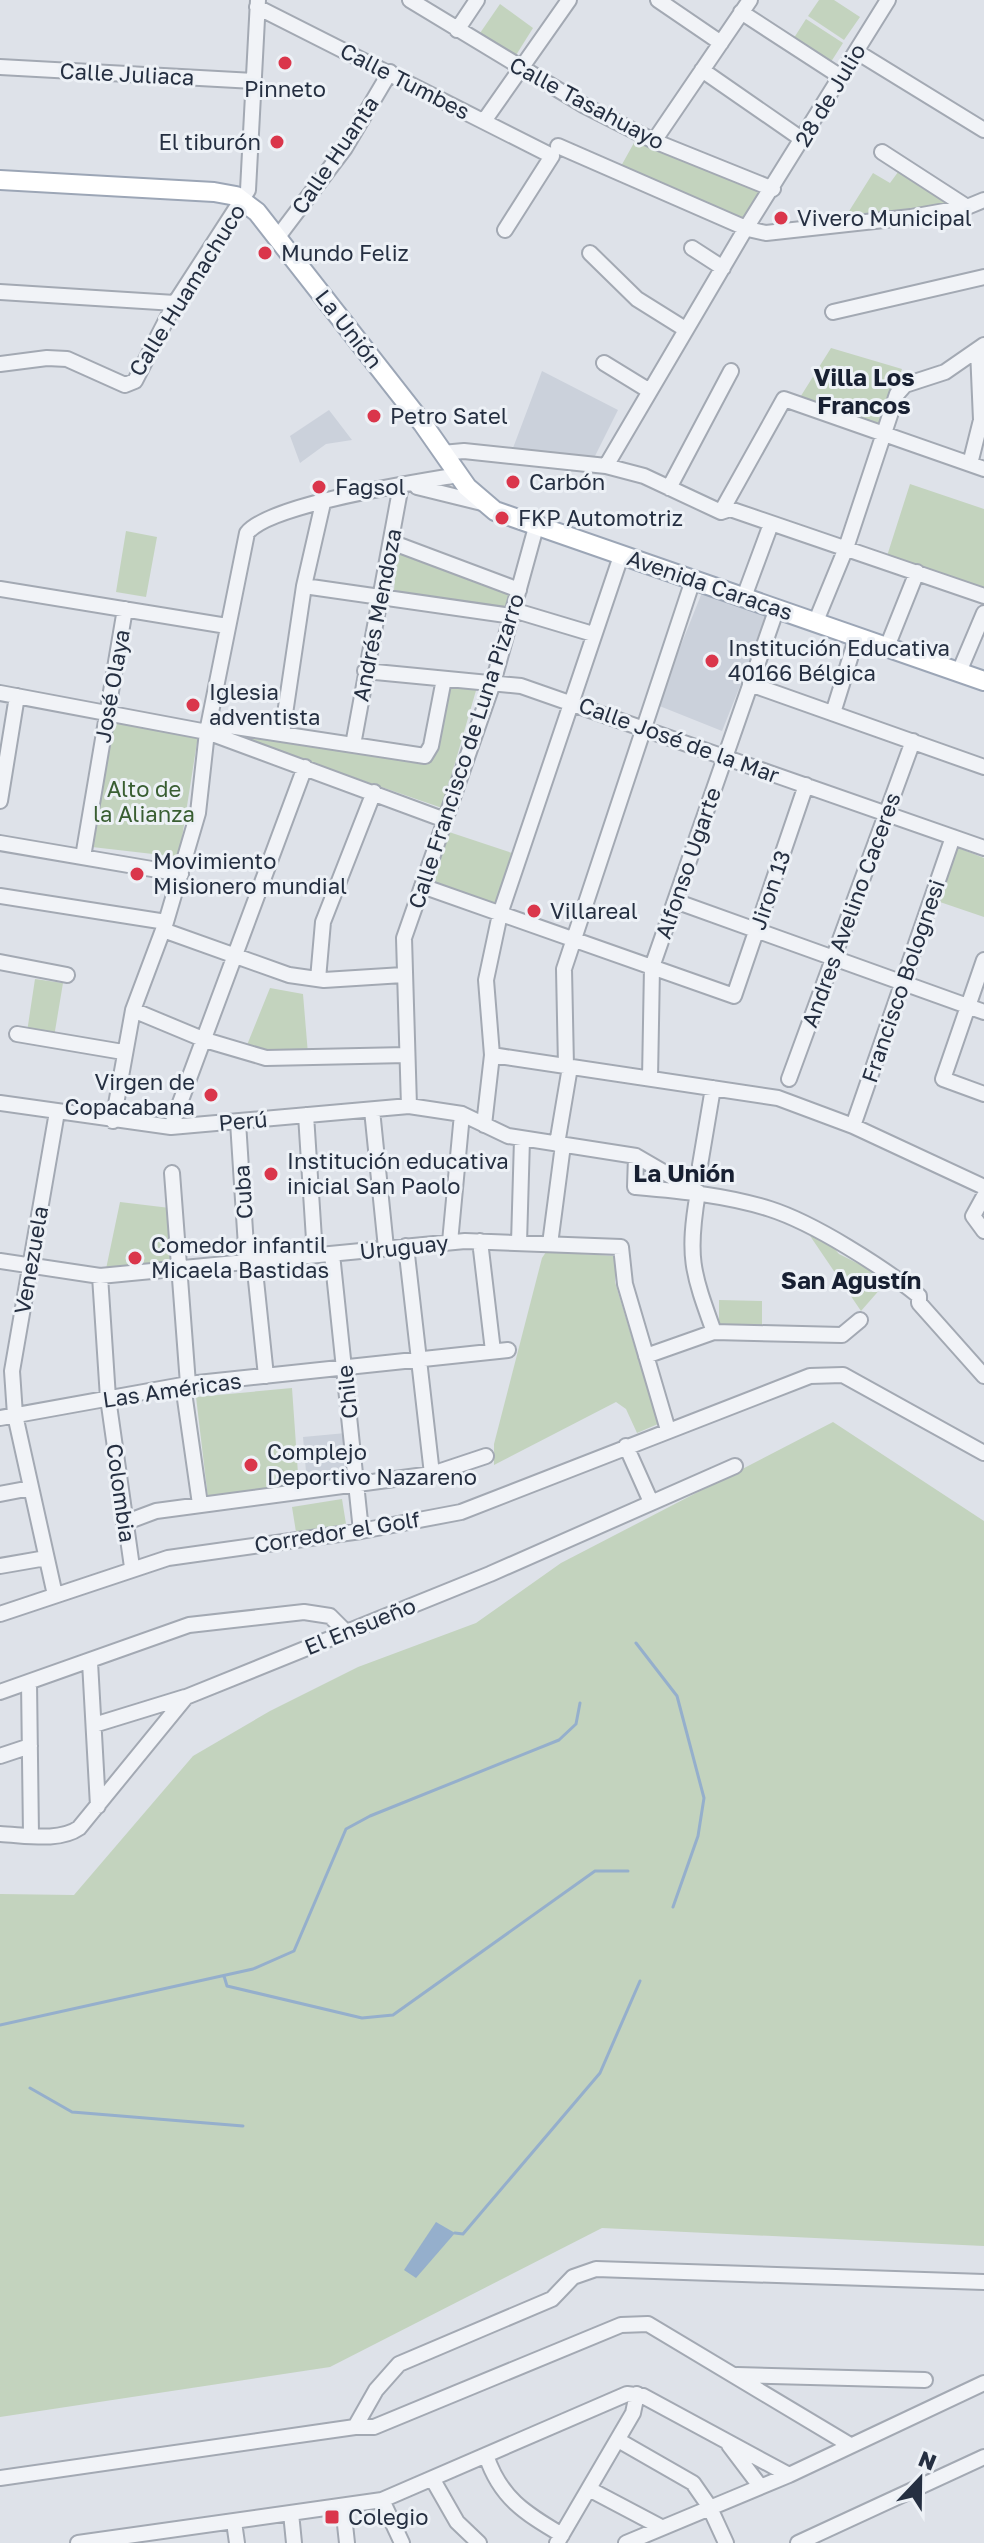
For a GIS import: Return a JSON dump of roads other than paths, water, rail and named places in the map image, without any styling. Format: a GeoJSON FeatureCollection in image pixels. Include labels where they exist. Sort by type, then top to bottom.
{"type":"FeatureCollection","features":[{"type":"Feature","properties":{"kind":"main road"},"geometry":{"type":"LineString","coordinates":[[0,180],[214,192],[243,199]]}},
{"type":"Feature","properties":{"kind":"main road","name":"La Unión"},"geometry":{"type":"LineString","coordinates":[[243,199],[277,238],[482,503]]}},
{"type":"Feature","properties":{"kind":"main road","name":"Avenida Caracas"},"geometry":{"type":"LineString","coordinates":[[482,503],[536,527],[984,681]]}},
{"type":"Feature","properties":{"kind":"street","name":"Calle Tasahuayo"},"geometry":{"type":"LineString","coordinates":[[410,0],[520,69],[654,141],[773,189]]}},
{"type":"Feature","properties":{"kind":"street"},"geometry":{"type":"LineString","coordinates":[[457,30],[477,0]]}},
{"type":"Feature","properties":{"kind":"street"},"geometry":{"type":"LineString","coordinates":[[484,121],[569,0]]}},
{"type":"Feature","properties":{"kind":"street"},"geometry":{"type":"LineString","coordinates":[[658,0],[721,43]]}},
{"type":"Feature","properties":{"kind":"street","name":"28 de Julio"},"geometry":{"type":"LineString","coordinates":[[606,466],[648,390],[888,0]]}},
{"type":"Feature","properties":{"kind":"street","name":"Calle Tumbes"},"geometry":{"type":"LineString","coordinates":[[258,4],[484,121],[748,229]]}},
{"type":"Feature","properties":{"kind":"street","name":"Calle Huamachuco"},"geometry":{"type":"LineString","coordinates":[[0,364],[47,358],[67,359],[125,385],[135,381],[175,303],[243,199],[250,180],[258,4]]}},
{"type":"Feature","properties":{"kind":"street"},"geometry":{"type":"LineString","coordinates":[[654,141],[745,6],[841,77]]}},
{"type":"Feature","properties":{"kind":"street"},"geometry":{"type":"LineString","coordinates":[[857,52],[984,130]]}},
{"type":"Feature","properties":{"kind":"street","name":"Calle Juliaca"},"geometry":{"type":"LineString","coordinates":[[0,67],[254,81]]}},
{"type":"Feature","properties":{"kind":"street"},"geometry":{"type":"LineString","coordinates":[[702,70],[803,140]]}},
{"type":"Feature","properties":{"kind":"street","name":"Calle Huanta"},"geometry":{"type":"LineString","coordinates":[[277,238],[345,148],[390,72]]}},
{"type":"Feature","properties":{"kind":"street"},"geometry":{"type":"LineString","coordinates":[[505,230],[555,151]]}},
{"type":"Feature","properties":{"kind":"street"},"geometry":{"type":"LineString","coordinates":[[882,152],[967,207]]}},
{"type":"Feature","properties":{"kind":"street"},"geometry":{"type":"LineString","coordinates":[[748,229],[772,233],[967,207],[984,200]]}},
{"type":"Feature","properties":{"kind":"street"},"geometry":{"type":"LineString","coordinates":[[692,248],[723,268]]}},
{"type":"Feature","properties":{"kind":"street"},"geometry":{"type":"LineString","coordinates":[[590,253],[637,299],[685,329]]}},
{"type":"Feature","properties":{"kind":"street"},"geometry":{"type":"LineString","coordinates":[[833,312],[984,277]]}},
{"type":"Feature","properties":{"kind":"street"},"geometry":{"type":"LineString","coordinates":[[0,292],[175,303]]}},
{"type":"Feature","properties":{"kind":"street"},"geometry":{"type":"LineString","coordinates":[[816,621],[846,548],[881,434],[900,389],[937,376],[981,347]]}},
{"type":"Feature","properties":{"kind":"street"},"geometry":{"type":"LineString","coordinates":[[721,512],[784,399],[977,466],[981,420],[981,347]]}},
{"type":"Feature","properties":{"kind":"street"},"geometry":{"type":"LineString","coordinates":[[604,363],[648,390]]}},
{"type":"Feature","properties":{"kind":"street"},"geometry":{"type":"LineString","coordinates":[[669,488],[731,371]]}},
{"type":"Feature","properties":{"kind":"street"},"geometry":{"type":"LineString","coordinates":[[442,453],[464,451],[606,466],[644,476],[721,512],[730,509],[984,596]]}},
{"type":"Feature","properties":{"kind":"street"},"geometry":{"type":"LineString","coordinates":[[113,1121],[133,1010],[164,926],[198,813],[208,727],[247,533],[264,520],[323,503],[458,475]]}},
{"type":"Feature","properties":{"kind":"street"},"geometry":{"type":"LineString","coordinates":[[401,485],[482,503]]}},
{"type":"Feature","properties":{"kind":"street","name":"Andrés Mendoza"},"geometry":{"type":"LineString","coordinates":[[353,745],[401,485]]}},
{"type":"Feature","properties":{"kind":"street"},"geometry":{"type":"LineString","coordinates":[[282,734],[304,586],[323,503]]}},
{"type":"Feature","properties":{"kind":"street"},"geometry":{"type":"LineString","coordinates":[[744,597],[771,524]]}},
{"type":"Feature","properties":{"kind":"street","name":"Calle Francisco de Luna Pizarro"},"geometry":{"type":"LineString","coordinates":[[409,1106],[404,938],[493,683],[536,527]]}},
{"type":"Feature","properties":{"kind":"street"},"geometry":{"type":"LineString","coordinates":[[391,542],[519,590]]}},
{"type":"Feature","properties":{"kind":"street"},"geometry":{"type":"LineString","coordinates":[[484,1125],[492,1055],[486,980],[500,914],[621,556]]}},
{"type":"Feature","properties":{"kind":"street"},"geometry":{"type":"LineString","coordinates":[[887,647],[917,572]]}},
{"type":"Feature","properties":{"kind":"street"},"geometry":{"type":"LineString","coordinates":[[550,1244],[568,1067],[564,969],[693,580]]}},
{"type":"Feature","properties":{"kind":"street"},"geometry":{"type":"LineString","coordinates":[[304,586],[512,613],[593,634]]}},
{"type":"Feature","properties":{"kind":"street"},"geometry":{"type":"LineString","coordinates":[[0,589],[227,626]]}},
{"type":"Feature","properties":{"kind":"street","name":"Alfonso Ugarte"},"geometry":{"type":"LineString","coordinates":[[650,1079],[652,967],[777,608]]}},
{"type":"Feature","properties":{"kind":"street","name":"José Olaya"},"geometry":{"type":"LineString","coordinates":[[83,857],[125,609]]}},
{"type":"Feature","properties":{"kind":"street"},"geometry":{"type":"LineString","coordinates":[[959,672],[984,613]]}},
{"type":"Feature","properties":{"kind":"street"},"geometry":{"type":"LineString","coordinates":[[833,713],[857,636]]}},
{"type":"Feature","properties":{"kind":"street","name":"Calle José de la Mar"},"geometry":{"type":"LineString","coordinates":[[365,671],[521,686],[984,848]]}},
{"type":"Feature","properties":{"kind":"street"},"geometry":{"type":"LineString","coordinates":[[0,693],[208,727],[282,734],[425,756],[431,746],[444,679]]}},
{"type":"Feature","properties":{"kind":"street"},"geometry":{"type":"LineString","coordinates":[[750,684],[984,767]]}},
{"type":"Feature","properties":{"kind":"street"},"geometry":{"type":"LineString","coordinates":[[0,801],[17,696]]}},
{"type":"Feature","properties":{"kind":"street"},"geometry":{"type":"LineString","coordinates":[[208,727],[445,820]]}},
{"type":"Feature","properties":{"kind":"street","name":"Andres Avelino Caceres"},"geometry":{"type":"LineString","coordinates":[[789,1079],[913,741]]}},
{"type":"Feature","properties":{"kind":"street"},"geometry":{"type":"LineString","coordinates":[[171,1127],[305,767]]}},
{"type":"Feature","properties":{"kind":"street","name":"Jiron 13"},"geometry":{"type":"LineString","coordinates":[[652,967],[734,996],[806,785]]}},
{"type":"Feature","properties":{"kind":"street"},"geometry":{"type":"LineString","coordinates":[[318,979],[323,922],[374,792]]}},
{"type":"Feature","properties":{"kind":"street","name":"Francisco Bolognesi"},"geometry":{"type":"LineString","coordinates":[[853,1126],[953,837]]}},
{"type":"Feature","properties":{"kind":"street"},"geometry":{"type":"LineString","coordinates":[[0,843],[181,874]]}},
{"type":"Feature","properties":{"kind":"street"},"geometry":{"type":"LineString","coordinates":[[422,886],[652,967]]}},
{"type":"Feature","properties":{"kind":"street"},"geometry":{"type":"LineString","coordinates":[[0,896],[164,926],[235,958],[289,975],[318,979],[403,975]]}},
{"type":"Feature","properties":{"kind":"street"},"geometry":{"type":"LineString","coordinates":[[675,901],[984,1012]]}},
{"type":"Feature","properties":{"kind":"street"},"geometry":{"type":"LineString","coordinates":[[984,960],[943,1079],[984,1094]]}},
{"type":"Feature","properties":{"kind":"street"},"geometry":{"type":"LineString","coordinates":[[0,962],[67,975]]}},
{"type":"Feature","properties":{"kind":"street"},"geometry":{"type":"LineString","coordinates":[[133,1010],[205,1040],[266,1058],[407,1055]]}},
{"type":"Feature","properties":{"kind":"street"},"geometry":{"type":"LineString","coordinates":[[17,1034],[123,1052]]}},
{"type":"Feature","properties":{"kind":"street"},"geometry":{"type":"LineString","coordinates":[[492,1055],[778,1098],[853,1126],[984,1187]]}},
{"type":"Feature","properties":{"kind":"street"},"geometry":{"type":"LineString","coordinates":[[700,1165],[713,1088]]}},
{"type":"Feature","properties":{"kind":"street","name":"Perú"},"geometry":{"type":"LineString","coordinates":[[0,1103],[171,1127],[409,1106],[462,1114],[522,1139],[636,1156]]}},
{"type":"Feature","properties":{"kind":"street"},"geometry":{"type":"LineString","coordinates":[[372,1110],[386,1248]]}},
{"type":"Feature","properties":{"kind":"street","name":"Venezuela"},"geometry":{"type":"LineString","coordinates":[[55,1595],[31,1488],[8,1417],[12,1371],[57,1112]]}},
{"type":"Feature","properties":{"kind":"street"},"geometry":{"type":"LineString","coordinates":[[450,1242],[462,1114]]}},
{"type":"Feature","properties":{"kind":"street"},"geometry":{"type":"LineString","coordinates":[[306,1115],[315,1255]]}},
{"type":"Feature","properties":{"kind":"street","name":"Cuba"},"geometry":{"type":"LineString","coordinates":[[238,1122],[266,1376]]}},
{"type":"Feature","properties":{"kind":"street"},"geometry":{"type":"LineString","coordinates":[[519,1243],[522,1139]]}},
{"type":"Feature","properties":{"kind":"street"},"geometry":{"type":"LineString","coordinates":[[698,1192],[636,1156],[635,1187],[698,1192],[784,1214],[895,1277],[919,1296],[919,1303],[984,1376]]}},
{"type":"Feature","properties":{"kind":"street"},"geometry":{"type":"LineString","coordinates":[[172,1173],[185,1384],[200,1504]]}},
{"type":"Feature","properties":{"kind":"street"},"geometry":{"type":"LineString","coordinates":[[698,1192],[690,1242],[691,1258],[694,1277],[714,1332]]}},
{"type":"Feature","properties":{"kind":"street"},"geometry":{"type":"LineString","coordinates":[[984,1196],[973,1216],[984,1231]]}},
{"type":"Feature","properties":{"kind":"street"},"geometry":{"type":"LineString","coordinates":[[480,1241],[493,1351]]}},
{"type":"Feature","properties":{"kind":"street","name":"Uruguay"},"geometry":{"type":"LineString","coordinates":[[0,1261],[100,1276],[450,1242],[621,1247],[625,1284],[668,1430]]}},
{"type":"Feature","properties":{"kind":"street"},"geometry":{"type":"LineString","coordinates":[[406,1246],[432,1474]]}},
{"type":"Feature","properties":{"kind":"street","name":"Chile"},"geometry":{"type":"LineString","coordinates":[[332,1254],[361,1531]]}},
{"type":"Feature","properties":{"kind":"street","name":"Colombia"},"geometry":{"type":"LineString","coordinates":[[100,1276],[108,1398],[132,1567]]}},
{"type":"Feature","properties":{"kind":"street"},"geometry":{"type":"LineString","coordinates":[[646,1356],[714,1332],[842,1335],[860,1320]]}},
{"type":"Feature","properties":{"kind":"street","name":"Las Américas"},"geometry":{"type":"LineString","coordinates":[[8,1417],[185,1384],[508,1350]]}},
{"type":"Feature","properties":{"kind":"street","name":"Corredor el Golf"},"geometry":{"type":"LineString","coordinates":[[0,1614],[132,1567],[168,1558],[361,1531],[461,1512],[810,1376],[829,1373],[852,1380],[984,1453]]}},
{"type":"Feature","properties":{"kind":"street"},"geometry":{"type":"LineString","coordinates":[[626,1446],[651,1502]]}},
{"type":"Feature","properties":{"kind":"street"},"geometry":{"type":"LineString","coordinates":[[124,1523],[156,1511],[200,1504],[432,1474],[486,1456]]}},
{"type":"Feature","properties":{"kind":"street","name":"El Ensueño"},"geometry":{"type":"LineString","coordinates":[[0,1834],[69,1835],[98,1806],[186,1697],[735,1466]]}},
{"type":"Feature","properties":{"kind":"street"},"geometry":{"type":"LineString","coordinates":[[0,1494],[31,1488]]}},
{"type":"Feature","properties":{"kind":"street"},"geometry":{"type":"LineString","coordinates":[[0,1566],[46,1558]]}},
{"type":"Feature","properties":{"kind":"street"},"geometry":{"type":"LineString","coordinates":[[0,1692],[189,1625],[304,1612],[330,1616],[346,1632]]}},
{"type":"Feature","properties":{"kind":"street"},"geometry":{"type":"LineString","coordinates":[[90,1662],[98,1806]]}},
{"type":"Feature","properties":{"kind":"street"},"geometry":{"type":"LineString","coordinates":[[29,1682],[31,1835]]}},
{"type":"Feature","properties":{"kind":"street"},"geometry":{"type":"LineString","coordinates":[[94,1725],[186,1697]]}},
{"type":"Feature","properties":{"kind":"street"},"geometry":{"type":"LineString","coordinates":[[0,1756],[30,1746]]}},
{"type":"Feature","properties":{"kind":"street"},"geometry":{"type":"LineString","coordinates":[[355,2427],[376,2390],[399,2364],[552,2299],[573,2277],[596,2269],[984,2282]]}},
{"type":"Feature","properties":{"kind":"street"},"geometry":{"type":"LineString","coordinates":[[0,2478],[355,2427],[374,2427],[621,2325],[648,2324],[850,2445]]}},
{"type":"Feature","properties":{"kind":"street"},"geometry":{"type":"LineString","coordinates":[[737,2375],[925,2380]]}},
{"type":"Feature","properties":{"kind":"street"},"geometry":{"type":"LineString","coordinates":[[626,2543],[789,2475],[984,2383]]}},
{"type":"Feature","properties":{"kind":"street"},"geometry":{"type":"LineString","coordinates":[[78,2543],[176,2536],[234,2522],[382,2500],[627,2394],[637,2394],[789,2475]]}},
{"type":"Feature","properties":{"kind":"street"},"geometry":{"type":"LineString","coordinates":[[486,2455],[495,2483],[526,2514],[560,2539],[633,2413],[637,2394]]}},
{"type":"Feature","properties":{"kind":"street"},"geometry":{"type":"LineString","coordinates":[[618,2440],[693,2483],[709,2506],[726,2543]]}},
{"type":"Feature","properties":{"kind":"street"},"geometry":{"type":"LineString","coordinates":[[727,2441],[760,2486]]}},
{"type":"Feature","properties":{"kind":"street"},"geometry":{"type":"LineString","coordinates":[[801,2542],[984,2457]]}},
{"type":"Feature","properties":{"kind":"street"},"geometry":{"type":"LineString","coordinates":[[433,2480],[457,2522],[479,2543]]}},
{"type":"Feature","properties":{"kind":"street"},"geometry":{"type":"LineString","coordinates":[[589,2489],[661,2527]]}},
{"type":"Feature","properties":{"kind":"street"},"geometry":{"type":"LineString","coordinates":[[382,2500],[402,2543]]}},
{"type":"Feature","properties":{"kind":"street"},"geometry":{"type":"LineString","coordinates":[[343,2506],[347,2543]]}},
{"type":"Feature","properties":{"kind":"street"},"geometry":{"type":"LineString","coordinates":[[291,2513],[294,2543]]}},
{"type":"Feature","properties":{"kind":"street"},"geometry":{"type":"LineString","coordinates":[[234,2522],[237,2543]]}},
{"type":"Feature","properties":{"kind":"water"},"geometry":{"type":"Polygon","coordinates":[[[436,2222],[455,2233],[416,2278],[404,2270],[436,2222]]]}},
{"type":"Feature","properties":{"kind":"waterway"},"geometry":{"type":"LineString","coordinates":[[636,1643],[677,1696],[704,1798],[698,1836],[673,1907]]}},
{"type":"Feature","properties":{"kind":"waterway"},"geometry":{"type":"LineString","coordinates":[[0,2025],[253,1969],[294,1951],[346,1829],[370,1816],[559,1740],[576,1724],[580,1703]]}},
{"type":"Feature","properties":{"kind":"waterway"},"geometry":{"type":"LineString","coordinates":[[224,1976],[227,1986],[362,2018],[393,2015],[595,1871],[628,1871]]}},
{"type":"Feature","properties":{"kind":"waterway"},"geometry":{"type":"LineString","coordinates":[[455,2233],[463,2234],[600,2073],[640,1981]]}},
{"type":"Feature","properties":{"kind":"waterway"},"geometry":{"type":"LineString","coordinates":[[30,2088],[72,2112],[243,2126]]}},
{"type":"Feature","properties":{"kind":"place","name":"Pinneto"},"geometry":{"type":"Point","coordinates":[285,63]}},
{"type":"Feature","properties":{"kind":"place","name":"El tiburón"},"geometry":{"type":"Point","coordinates":[277,142]}},
{"type":"Feature","properties":{"kind":"place","name":"Vivero Municipal"},"geometry":{"type":"Point","coordinates":[781,218]}},
{"type":"Feature","properties":{"kind":"place","name":"Mundo Feliz"},"geometry":{"type":"Point","coordinates":[265,253]}},
{"type":"Feature","properties":{"kind":"place","name":"Petro Satel"},"geometry":{"type":"Point","coordinates":[374,416]}},
{"type":"Feature","properties":{"kind":"place","name":"Carbón"},"geometry":{"type":"Point","coordinates":[513,482]}},
{"type":"Feature","properties":{"kind":"place","name":"Fagsol"},"geometry":{"type":"Point","coordinates":[319,487]}},
{"type":"Feature","properties":{"kind":"place","name":"FKP Automotriz"},"geometry":{"type":"Point","coordinates":[502,518]}},
{"type":"Feature","properties":{"kind":"place","name":"Institución Educativa 40166 Bélgica"},"geometry":{"type":"Point","coordinates":[712,661]}},
{"type":"Feature","properties":{"kind":"place","name":"Iglesia adventista"},"geometry":{"type":"Point","coordinates":[193,705]}},
{"type":"Feature","properties":{"kind":"place","name":"Movimiento Misionero mundial"},"geometry":{"type":"Point","coordinates":[137,874]}},
{"type":"Feature","properties":{"kind":"place","name":"Villareal"},"geometry":{"type":"Point","coordinates":[534,911]}},
{"type":"Feature","properties":{"kind":"place","name":"Virgen de Copacabana"},"geometry":{"type":"Point","coordinates":[211,1095]}},
{"type":"Feature","properties":{"kind":"place","name":"Institución educativa inicial San Paolo"},"geometry":{"type":"Point","coordinates":[271,1174]}},
{"type":"Feature","properties":{"kind":"place","name":"Comedor infantil Micaela Bastidas"},"geometry":{"type":"Point","coordinates":[135,1258]}},
{"type":"Feature","properties":{"kind":"place","name":"Complejo Deportivo Nazareno"},"geometry":{"type":"Point","coordinates":[251,1465]}},
{"type":"Feature","properties":{"kind":"place","name":"Colegio"},"geometry":{"type":"Point","coordinates":[332,2517]}},
{"type":"Feature","properties":{"kind":"district","name":"Villa Los Francos"},"geometry":{"type":"Point","coordinates":[864,392]}},
{"type":"Feature","properties":{"kind":"district","name":"La Unión"},"geometry":{"type":"Point","coordinates":[684,1174]}},
{"type":"Feature","properties":{"kind":"district","name":"San Agustín"},"geometry":{"type":"Point","coordinates":[851,1281]}},
{"type":"Feature","properties":{"kind":"park label","name":"Alto de la Alianza"},"geometry":{"type":"Point","coordinates":[144,802]}}]}
